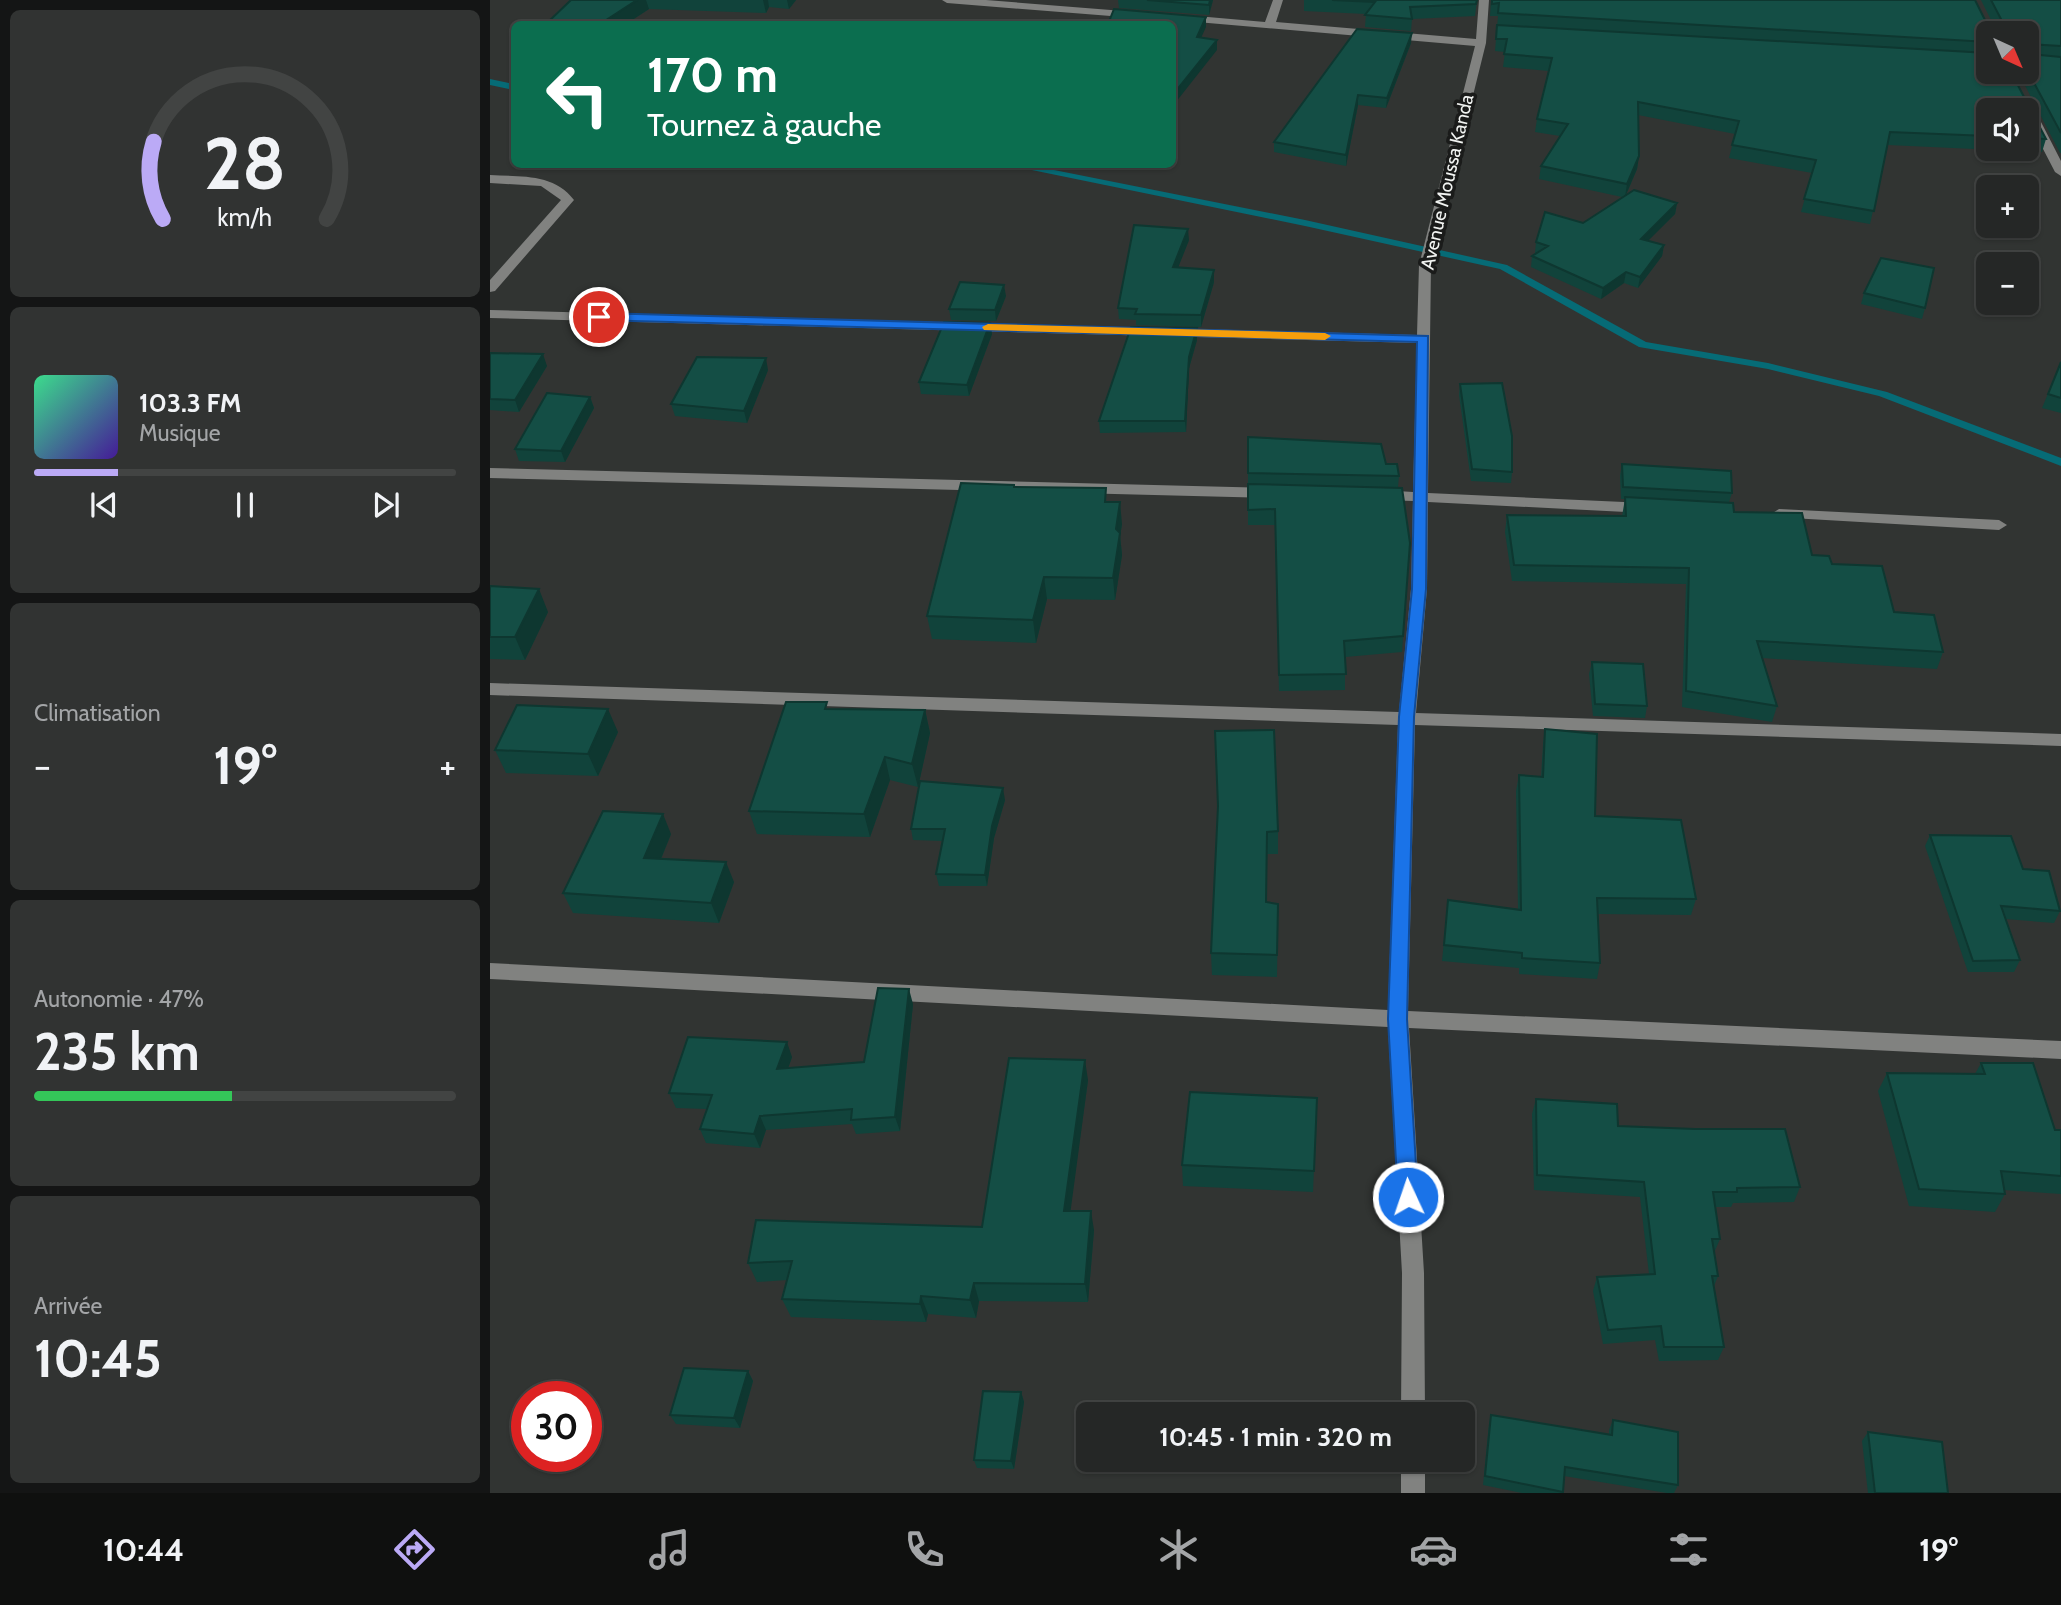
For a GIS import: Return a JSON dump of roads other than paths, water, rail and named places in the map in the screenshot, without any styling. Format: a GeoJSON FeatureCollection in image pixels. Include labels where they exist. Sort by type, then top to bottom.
{"type":"FeatureCollection","features":[{"type":"Feature","properties":{"kind":"street"},"geometry":{"type":"LineString","coordinates":[[947,0],[1152,16]]}},
{"type":"Feature","properties":{"kind":"street"},"geometry":{"type":"LineString","coordinates":[[1270,24],[1278,0]]}},
{"type":"Feature","properties":{"kind":"street","name":"Avenue Moussa Kanda"},"geometry":{"type":"LineString","coordinates":[[1413,1402],[1413,1273],[1398,1019],[1407,717],[1419,589],[1424,265],[1486,35],[1484,0]]}},
{"type":"Feature","properties":{"kind":"street"},"geometry":{"type":"LineString","coordinates":[[1178,18],[1486,35]]}},
{"type":"Feature","properties":{"kind":"street"},"geometry":{"type":"LineString","coordinates":[[2039,130],[2061,172]]}},
{"type":"Feature","properties":{"kind":"street"},"geometry":{"type":"LineString","coordinates":[[490,180],[542,183],[562,190],[568,200],[490,288]]}},
{"type":"Feature","properties":{"kind":"street"},"geometry":{"type":"LineString","coordinates":[[490,314],[1423,339]]}},
{"type":"Feature","properties":{"kind":"street"},"geometry":{"type":"LineString","coordinates":[[490,473],[1282,493]]}},
{"type":"Feature","properties":{"kind":"street"},"geometry":{"type":"LineString","coordinates":[[1365,495],[1669,509]]}},
{"type":"Feature","properties":{"kind":"street"},"geometry":{"type":"LineString","coordinates":[[1765,514],[1999,525]]}},
{"type":"Feature","properties":{"kind":"street"},"geometry":{"type":"LineString","coordinates":[[490,689],[2061,740]]}},
{"type":"Feature","properties":{"kind":"street"},"geometry":{"type":"LineString","coordinates":[[490,971],[1398,1019],[2061,1050]]}},
{"type":"Feature","properties":{"kind":"street"},"geometry":{"type":"LineString","coordinates":[[1413,1472],[1413,1493]]}},
{"type":"Feature","properties":{"kind":"waterway"},"geometry":{"type":"LineString","coordinates":[[490,82],[511,86]]}},
{"type":"Feature","properties":{"kind":"waterway"},"geometry":{"type":"LineString","coordinates":[[1027,168],[1305,223],[1503,267],[1643,345],[1768,366],[1883,394],[2061,462]]}}]}
